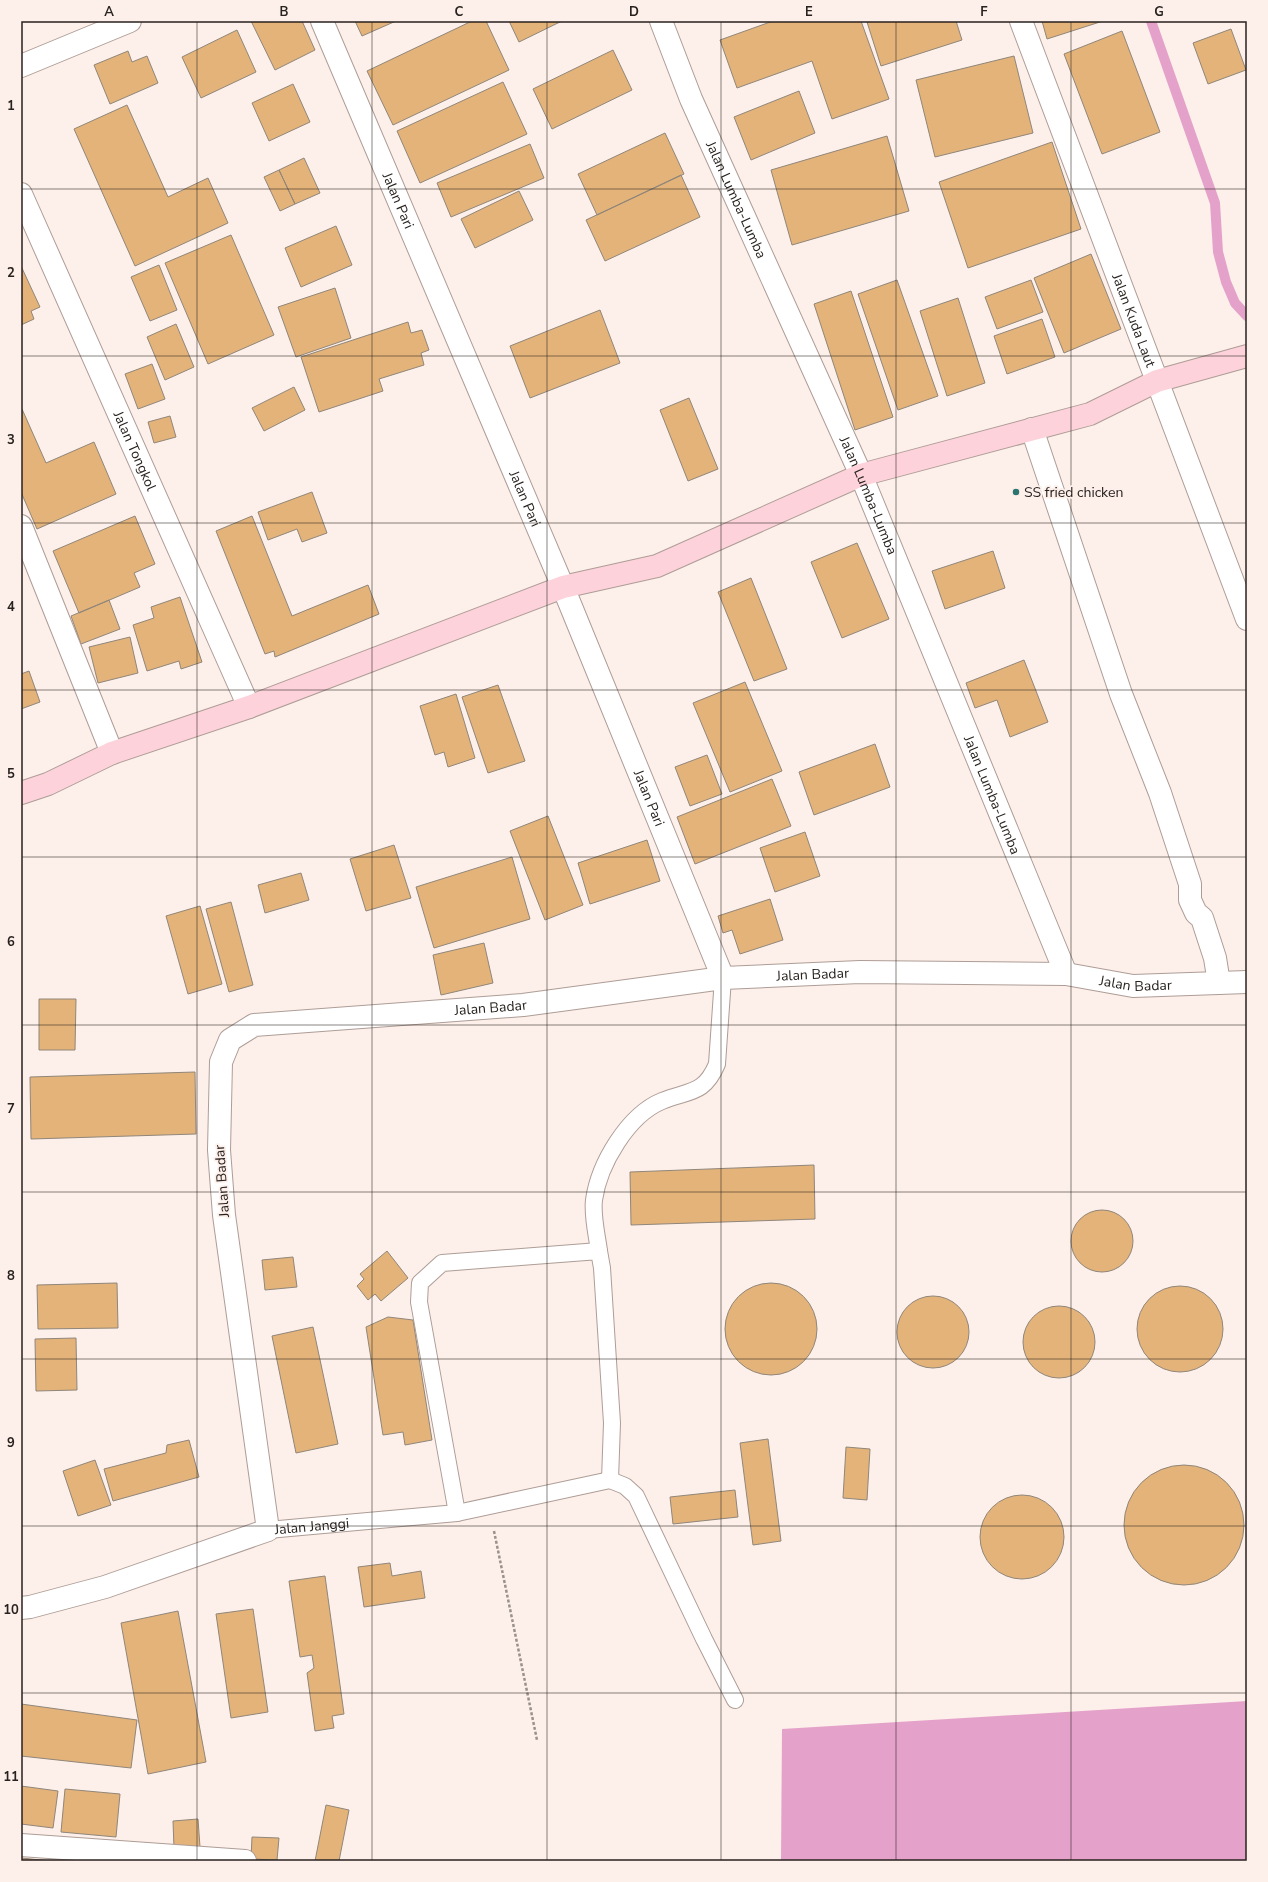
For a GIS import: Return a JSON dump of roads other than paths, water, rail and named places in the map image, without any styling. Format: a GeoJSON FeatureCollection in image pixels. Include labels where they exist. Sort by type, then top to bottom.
{"type":"FeatureCollection","features":[{"type":"Feature","properties":{"kind":"main road"},"geometry":{"type":"LineString","coordinates":[[21,793],[48,784],[112,753],[249,707],[563,587],[657,566],[861,475],[1090,414],[1157,382],[1247,356]]}},
{"type":"Feature","properties":{"kind":"street"},"geometry":{"type":"LineString","coordinates":[[21,66],[130,21]]}},
{"type":"Feature","properties":{"kind":"street","name":"Jalan Pari"},"geometry":{"type":"LineString","coordinates":[[322,21],[563,587],[724,978]]}},
{"type":"Feature","properties":{"kind":"street","name":"Jalan Lumba-Lumba"},"geometry":{"type":"LineString","coordinates":[[661,21],[691,99],[861,475],[1066,974]]}},
{"type":"Feature","properties":{"kind":"street","name":"Jalan Kuda Laut"},"geometry":{"type":"LineString","coordinates":[[1021,21],[1247,619]]}},
{"type":"Feature","properties":{"kind":"street","name":"Jalan Tongkol"},"geometry":{"type":"LineString","coordinates":[[21,194],[249,707]]}},
{"type":"Feature","properties":{"kind":"street"},"geometry":{"type":"LineString","coordinates":[[1032,429],[1121,694],[1160,793],[1190,884],[1190,900],[1196,913],[1202,918],[1215,958],[1219,983]]}},
{"type":"Feature","properties":{"kind":"street"},"geometry":{"type":"LineString","coordinates":[[21,526],[112,753]]}},
{"type":"Feature","properties":{"kind":"street","name":"Jalan Badar"},"geometry":{"type":"LineString","coordinates":[[268,1530],[224,1215],[219,1150],[221,1062],[230,1040],[254,1025],[523,1005],[724,978],[860,972],[1066,974],[1133,986],[1247,982]]}},
{"type":"Feature","properties":{"kind":"street","name":"Jalan Janggi"},"geometry":{"type":"LineString","coordinates":[[21,1608],[30,1607],[105,1587],[268,1530]]}},
{"type":"Feature","properties":{"kind":"street"},"geometry":{"type":"LineString","coordinates":[[21,1845],[245,1861]]}},
{"type":"Feature","properties":{"kind":"lane"},"geometry":{"type":"LineString","coordinates":[[724,978],[717,1064],[712,1075],[701,1088],[662,1101],[642,1114],[620,1138],[601,1171],[594,1199],[594,1210],[602,1268],[612,1423],[610,1480],[625,1486],[636,1496],[735,1700]]}},
{"type":"Feature","properties":{"kind":"lane"},"geometry":{"type":"LineString","coordinates":[[457,1513],[419,1302],[420,1283],[442,1263],[600,1251]]}},
{"type":"Feature","properties":{"kind":"lane","name":"Jalan Janggi"},"geometry":{"type":"LineString","coordinates":[[268,1530],[457,1513],[487,1505],[610,1480]]}},
{"type":"Feature","properties":{"kind":"waterway"},"geometry":{"type":"LineString","coordinates":[[1151,21],[1215,203],[1218,252],[1226,282],[1235,303],[1247,316]]}},
{"type":"Feature","properties":{"kind":"place","name":"SS fried chicken"},"geometry":{"type":"Point","coordinates":[1016,492]}}]}
